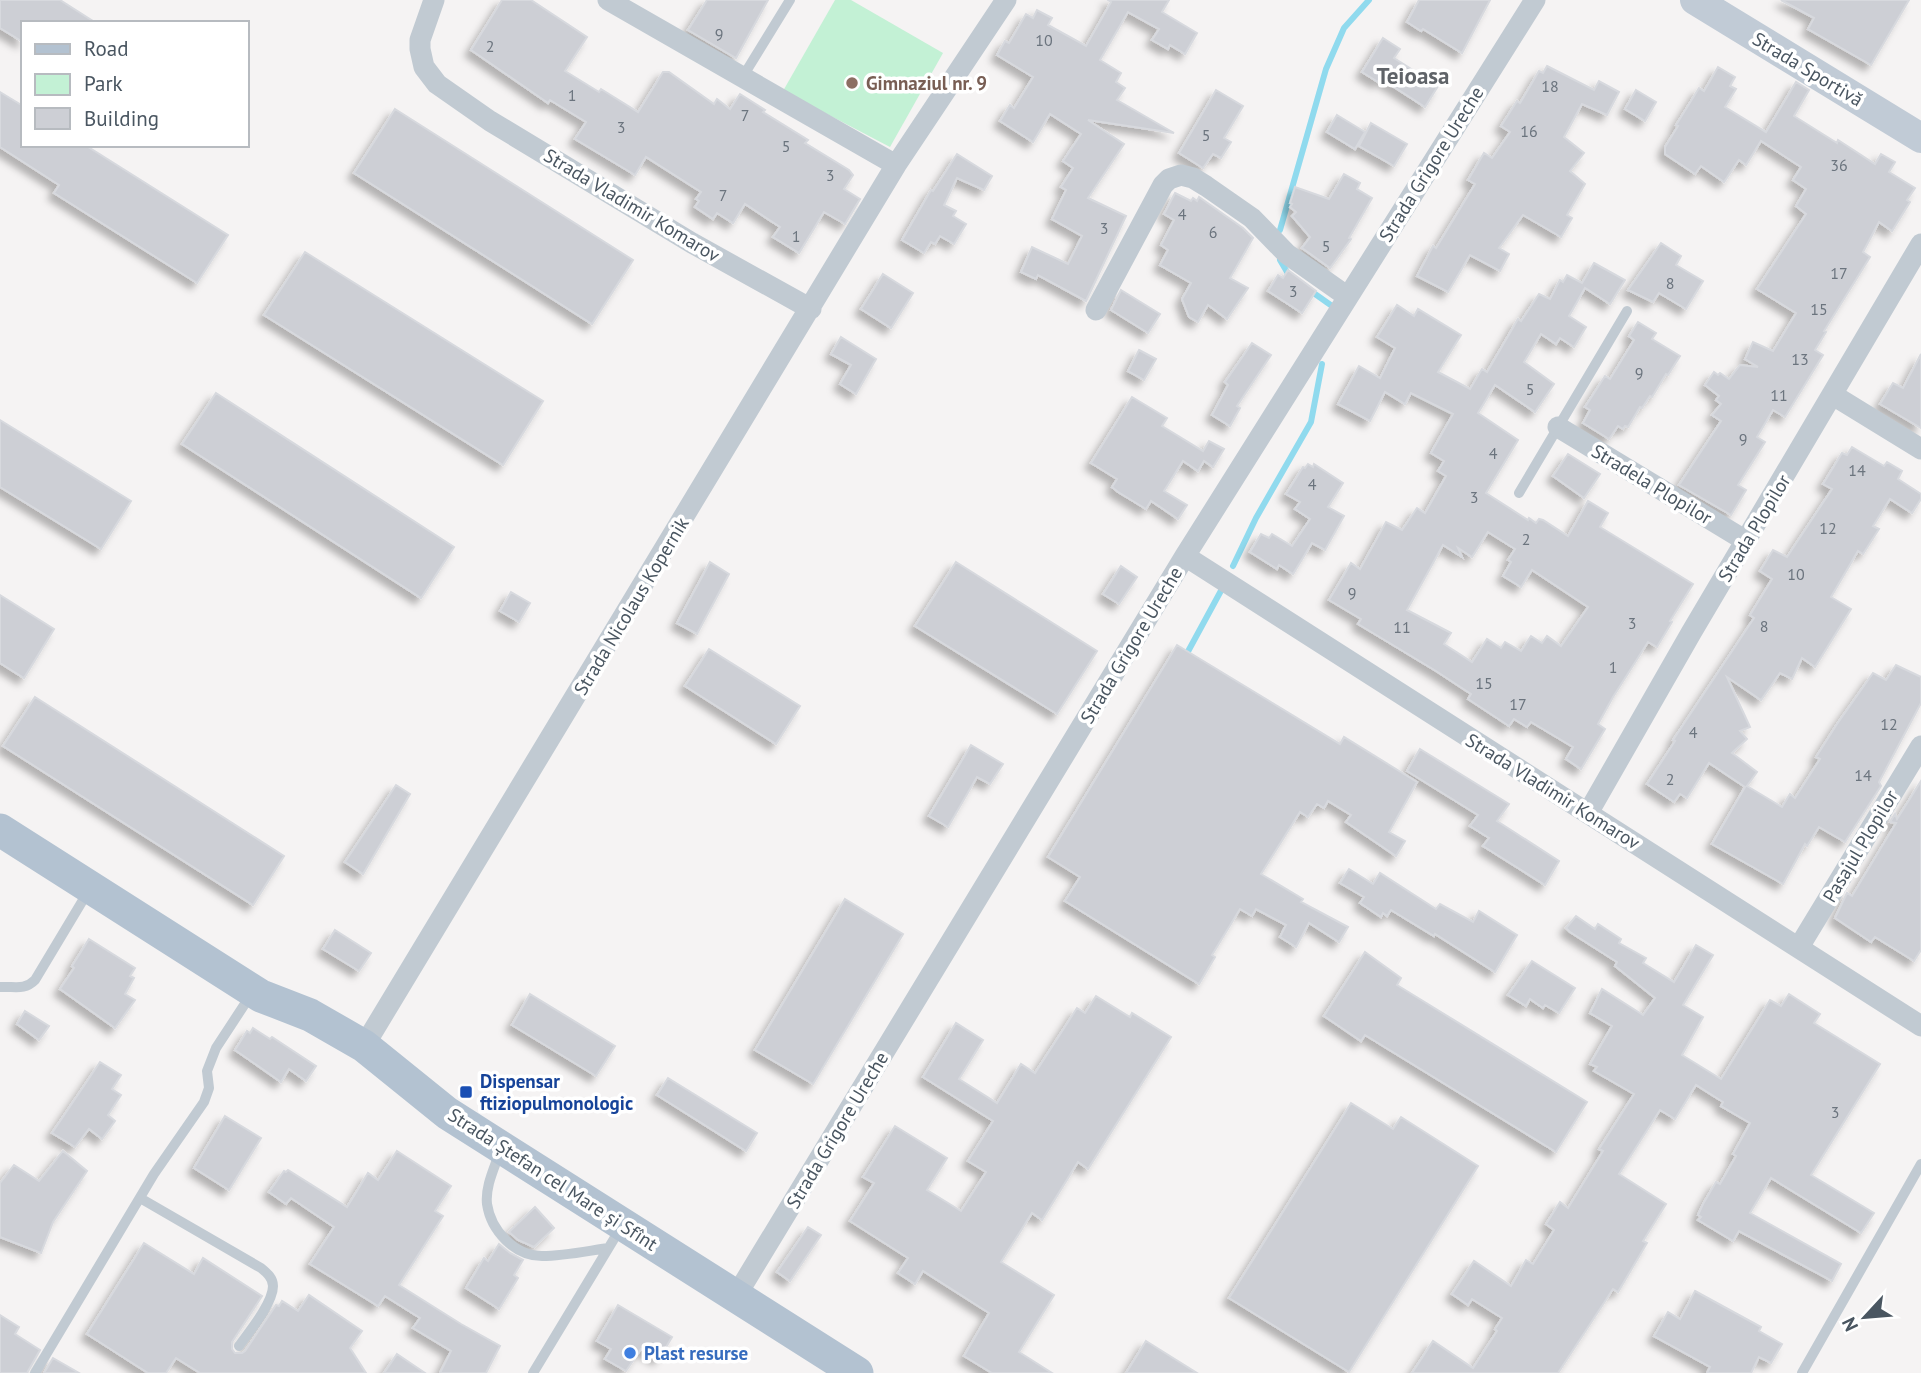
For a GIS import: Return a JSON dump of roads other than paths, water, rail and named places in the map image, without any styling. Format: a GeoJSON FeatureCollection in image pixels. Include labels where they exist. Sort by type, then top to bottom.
{"type":"FeatureCollection","features":[{"type":"Feature","properties":{"kind":"main road","name":"Strada Ștefan cel Mare și Sfînt"},"geometry":{"type":"LineString","coordinates":[[0,830],[253,991],[310,1015],[365,1046],[447,1113],[502,1147],[615,1236],[736,1296],[857,1373]]}},
{"type":"Feature","properties":{"kind":"street","name":"Strada Vladimir Komarov"},"geometry":{"type":"LineString","coordinates":[[434,0],[420,40],[421,57],[430,76],[455,98],[692,243],[811,309]]}},
{"type":"Feature","properties":{"kind":"street"},"geometry":{"type":"LineString","coordinates":[[608,0],[896,165]]}},
{"type":"Feature","properties":{"kind":"street","name":"Strada Nicolaus Kopernik"},"geometry":{"type":"LineString","coordinates":[[365,1046],[896,165],[1006,0]]}},
{"type":"Feature","properties":{"kind":"street","name":"Strada Grigore Ureche"},"geometry":{"type":"LineString","coordinates":[[736,1296],[1185,556],[1535,0]]}},
{"type":"Feature","properties":{"kind":"street","name":"Strada Sportivă"},"geometry":{"type":"LineString","coordinates":[[1695,0],[1921,138]]}},
{"type":"Feature","properties":{"kind":"street"},"geometry":{"type":"LineString","coordinates":[[1096,310],[1163,184],[1169,178],[1181,175],[1199,182],[1243,211],[1287,254],[1348,297]]}},
{"type":"Feature","properties":{"kind":"street","name":"Strada Plopilor"},"geometry":{"type":"LineString","coordinates":[[1588,813],[1921,243]]}},
{"type":"Feature","properties":{"kind":"street"},"geometry":{"type":"LineString","coordinates":[[1833,395],[1921,449]]}},
{"type":"Feature","properties":{"kind":"street","name":"Stradela Plopilor"},"geometry":{"type":"LineString","coordinates":[[1558,427],[1746,541]]}},
{"type":"Feature","properties":{"kind":"street","name":"Strada Vladimir Komarov"},"geometry":{"type":"LineString","coordinates":[[1185,556],[1921,1026]]}},
{"type":"Feature","properties":{"kind":"street","name":"Pasajul Plopilor"},"geometry":{"type":"LineString","coordinates":[[1799,947],[1921,746]]}},
{"type":"Feature","properties":{"kind":"lane"},"geometry":{"type":"LineString","coordinates":[[742,78],[790,0]]}},
{"type":"Feature","properties":{"kind":"lane"},"geometry":{"type":"LineString","coordinates":[[1518,492],[1627,311]]}},
{"type":"Feature","properties":{"kind":"lane"},"geometry":{"type":"LineString","coordinates":[[0,987],[29,987],[35,981],[90,888]]}},
{"type":"Feature","properties":{"kind":"lane"},"geometry":{"type":"LineString","coordinates":[[36,1373],[140,1198],[204,1102],[209,1088],[207,1071],[216,1048],[253,991]]}},
{"type":"Feature","properties":{"kind":"lane"},"geometry":{"type":"LineString","coordinates":[[502,1147],[488,1186],[487,1203],[491,1218],[506,1242],[528,1254],[541,1257],[615,1236]]}},
{"type":"Feature","properties":{"kind":"lane"},"geometry":{"type":"LineString","coordinates":[[1802,1373],[1921,1164]]}},
{"type":"Feature","properties":{"kind":"lane"},"geometry":{"type":"LineString","coordinates":[[140,1198],[261,1268],[270,1276],[273,1288],[267,1304],[239,1346]]}},
{"type":"Feature","properties":{"kind":"lane"},"geometry":{"type":"LineString","coordinates":[[533,1373],[615,1236]]}},
{"type":"Feature","properties":{"kind":"waterway"},"geometry":{"type":"LineString","coordinates":[[1280,230],[1326,69],[1344,28],[1369,0]]}},
{"type":"Feature","properties":{"kind":"waterway"},"geometry":{"type":"LineString","coordinates":[[1280,260],[1290,277]]}},
{"type":"Feature","properties":{"kind":"waterway"},"geometry":{"type":"LineString","coordinates":[[1308,289],[1332,306]]}},
{"type":"Feature","properties":{"kind":"waterway"},"geometry":{"type":"LineString","coordinates":[[1233,566],[1256,518],[1311,422],[1322,364]]}},
{"type":"Feature","properties":{"kind":"waterway"},"geometry":{"type":"LineString","coordinates":[[1185,657],[1223,587]]}},
{"type":"Feature","properties":{"kind":"place","name":"Gimnaziul nr. 9"},"geometry":{"type":"Point","coordinates":[852,83]}},
{"type":"Feature","properties":{"kind":"place","name":"Dispensar ftiziopulmonologic"},"geometry":{"type":"Point","coordinates":[466,1092]}},
{"type":"Feature","properties":{"kind":"place","name":"Plast resurse"},"geometry":{"type":"Point","coordinates":[630,1353]}},
{"type":"Feature","properties":{"kind":"district","name":"Teioasa"},"geometry":{"type":"Point","coordinates":[1413,75]}}]}
